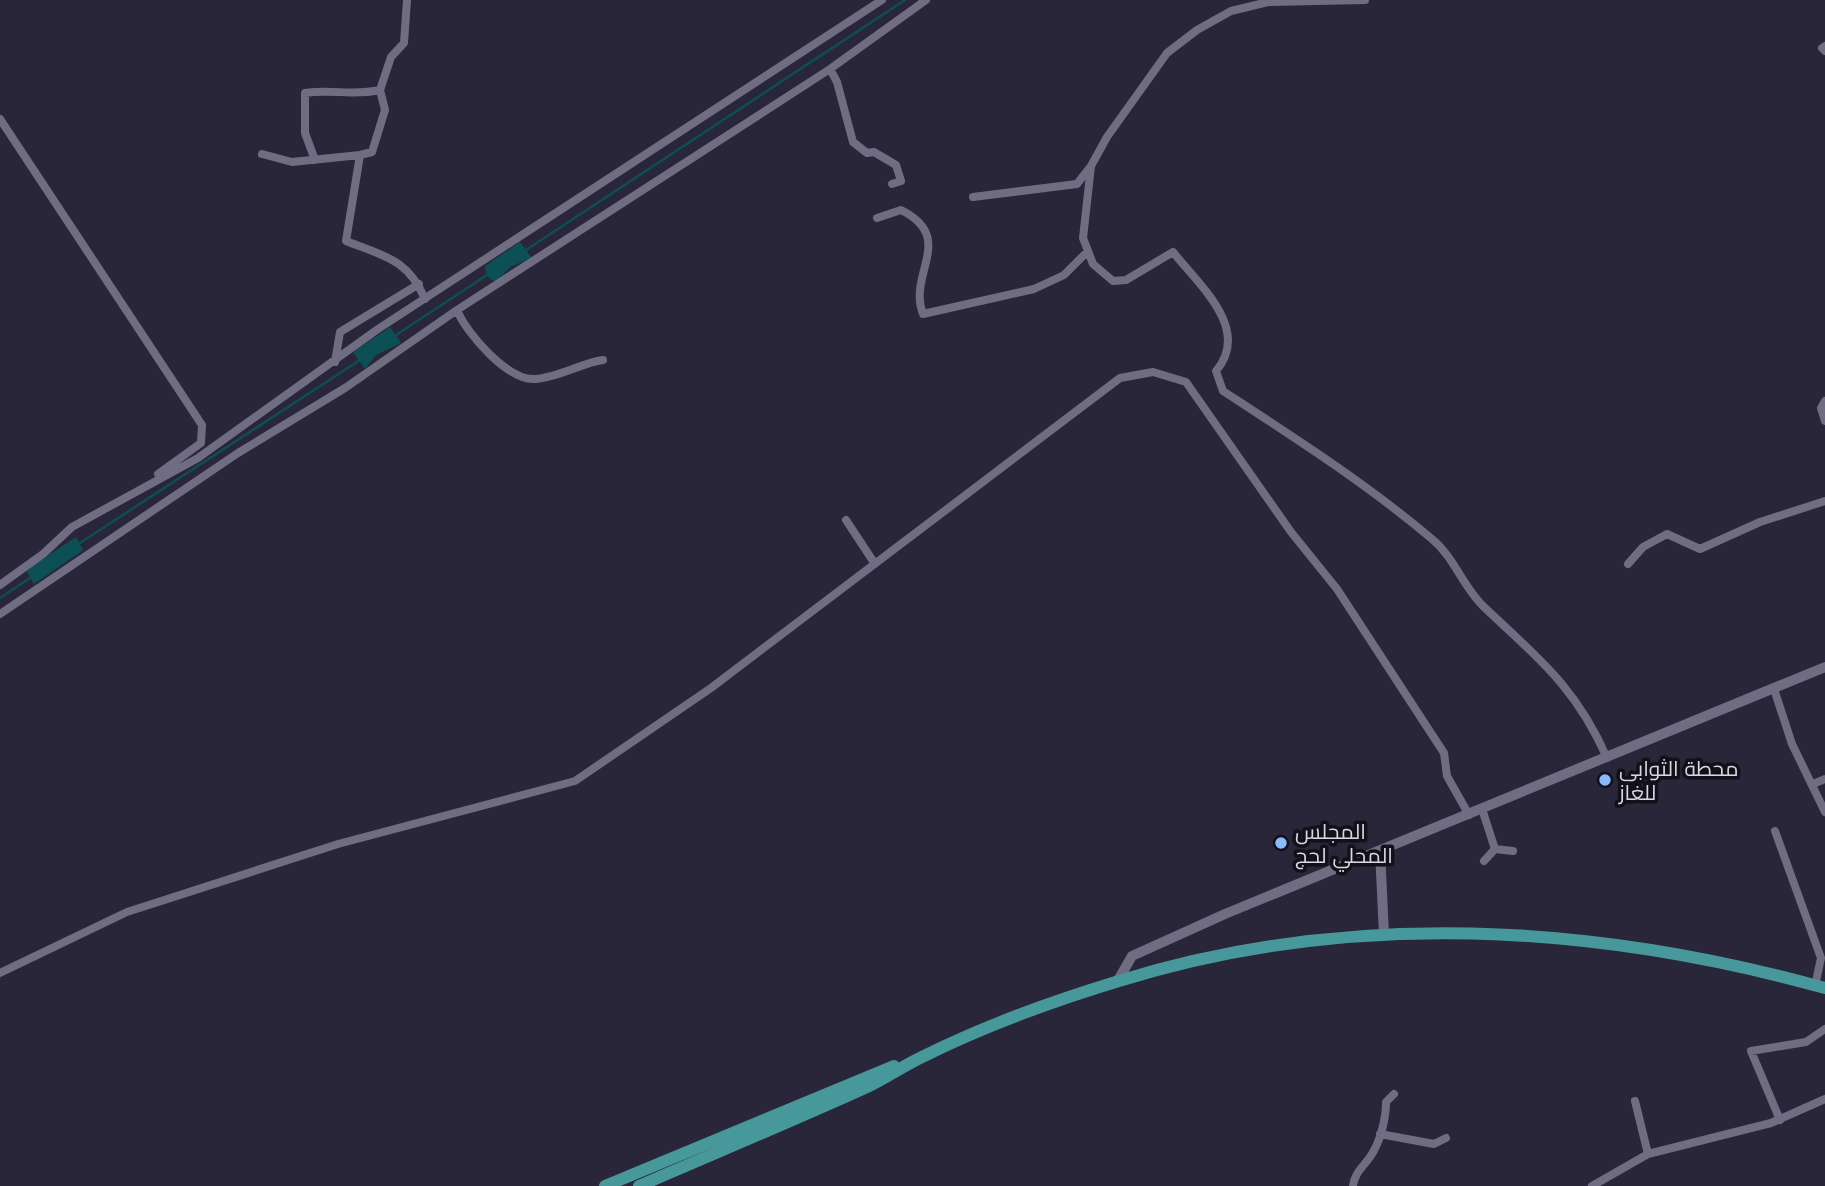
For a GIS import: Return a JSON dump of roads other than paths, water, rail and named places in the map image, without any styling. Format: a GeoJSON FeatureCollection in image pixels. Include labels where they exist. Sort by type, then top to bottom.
{"type":"FeatureCollection","features":[{"type":"Feature","properties":{"kind":"highway"},"geometry":{"type":"LineString","coordinates":[[606,1186],[866,1075],[921,1057],[1117,982],[1169,966],[1268,945],[1425,932],[1535,935],[1688,955],[1820,987]]}},
{"type":"Feature","properties":{"kind":"highway"},"geometry":{"type":"LineString","coordinates":[[639,1186],[871,1085],[921,1057]]}},
{"type":"Feature","properties":{"kind":"main road"},"geometry":{"type":"LineString","coordinates":[[1117,982],[1132,956],[1225,914],[1825,667]]}},
{"type":"Feature","properties":{"kind":"main road"},"geometry":{"type":"LineString","coordinates":[[1380,851],[1384,934]]}},
{"type":"Feature","properties":{"kind":"street"},"geometry":{"type":"LineString","coordinates":[[262,153],[292,162],[372,152],[380,134],[384,110],[380,90],[391,57],[404,43],[407,0]]}},
{"type":"Feature","properties":{"kind":"street"},"geometry":{"type":"LineString","coordinates":[[0,585],[43,554],[72,527],[198,458],[378,329],[882,0]]}},
{"type":"Feature","properties":{"kind":"street"},"geometry":{"type":"LineString","coordinates":[[0,614],[238,453],[345,388],[457,310],[830,69],[926,0]]}},
{"type":"Feature","properties":{"kind":"street"},"geometry":{"type":"LineString","coordinates":[[973,197],[1077,184],[1167,53],[1197,30],[1231,10],[1268,2],[1365,0]]}},
{"type":"Feature","properties":{"kind":"street"},"geometry":{"type":"LineString","coordinates":[[830,69],[837,82],[853,142],[867,153],[874,152],[896,165],[901,181],[892,184]]}},
{"type":"Feature","properties":{"kind":"street"},"geometry":{"type":"LineString","coordinates":[[314,160],[305,133],[305,93],[324,90],[360,94],[380,90]]}},
{"type":"Feature","properties":{"kind":"street"},"geometry":{"type":"LineString","coordinates":[[0,119],[202,425],[201,443],[149,483]]}},
{"type":"Feature","properties":{"kind":"street"},"geometry":{"type":"LineString","coordinates":[[360,155],[346,242],[402,263],[419,284],[425,299]]}},
{"type":"Feature","properties":{"kind":"street"},"geometry":{"type":"LineString","coordinates":[[1091,166],[1083,238],[1093,264],[1113,281],[1126,280],[1174,251],[1217,305],[1227,326],[1230,344],[1223,363],[1216,371],[1223,391],[1333,463],[1435,541],[1483,606],[1536,653],[1565,684],[1607,758]]}},
{"type":"Feature","properties":{"kind":"street"},"geometry":{"type":"LineString","coordinates":[[877,218],[901,211],[918,219],[926,234],[929,250],[917,300],[923,314],[1034,289],[1064,275],[1088,251]]}},
{"type":"Feature","properties":{"kind":"street"},"geometry":{"type":"LineString","coordinates":[[335,362],[340,332],[419,284]]}},
{"type":"Feature","properties":{"kind":"street"},"geometry":{"type":"LineString","coordinates":[[457,310],[464,328],[512,374],[535,380],[603,360]]}},
{"type":"Feature","properties":{"kind":"street"},"geometry":{"type":"LineString","coordinates":[[0,973],[127,912],[338,844],[575,781],[711,688],[1120,379],[1153,372],[1186,382],[1291,532],[1337,589],[1444,753],[1447,776],[1469,814]]}},
{"type":"Feature","properties":{"kind":"street"},"geometry":{"type":"LineString","coordinates":[[1825,401],[1821,408],[1825,421]]}},
{"type":"Feature","properties":{"kind":"street"},"geometry":{"type":"LineString","coordinates":[[201,443],[210,448]]}},
{"type":"Feature","properties":{"kind":"street"},"geometry":{"type":"LineString","coordinates":[[1628,564],[1643,547],[1667,534],[1700,549],[1760,522],[1825,501]]}},
{"type":"Feature","properties":{"kind":"street"},"geometry":{"type":"LineString","coordinates":[[846,520],[876,564]]}},
{"type":"Feature","properties":{"kind":"street"},"geometry":{"type":"LineString","coordinates":[[1774,689],[1792,744],[1825,812]]}},
{"type":"Feature","properties":{"kind":"street"},"geometry":{"type":"LineString","coordinates":[[1813,783],[1825,779]]}},
{"type":"Feature","properties":{"kind":"street"},"geometry":{"type":"LineString","coordinates":[[1482,809],[1495,849]]}},
{"type":"Feature","properties":{"kind":"street"},"geometry":{"type":"LineString","coordinates":[[1775,831],[1823,957],[1820,987]]}},
{"type":"Feature","properties":{"kind":"street"},"geometry":{"type":"LineString","coordinates":[[1495,849],[1513,851]]}},
{"type":"Feature","properties":{"kind":"street"},"geometry":{"type":"LineString","coordinates":[[1484,861],[1495,849]]}},
{"type":"Feature","properties":{"kind":"street"},"geometry":{"type":"LineString","coordinates":[[1780,1120],[1751,1051],[1806,1042],[1825,1029]]}},
{"type":"Feature","properties":{"kind":"street"},"geometry":{"type":"LineString","coordinates":[[1353,1186],[1353,1179],[1371,1156],[1380,1134],[1386,1102],[1394,1094]]}},
{"type":"Feature","properties":{"kind":"street"},"geometry":{"type":"LineString","coordinates":[[1592,1186],[1648,1154],[1780,1120],[1825,1099]]}},
{"type":"Feature","properties":{"kind":"street"},"geometry":{"type":"LineString","coordinates":[[1635,1101],[1648,1154]]}},
{"type":"Feature","properties":{"kind":"street"},"geometry":{"type":"LineString","coordinates":[[1380,1134],[1434,1144],[1446,1138]]}},
{"type":"Feature","properties":{"kind":"waterway"},"geometry":{"type":"LineString","coordinates":[[526,250],[905,0]]}},
{"type":"Feature","properties":{"kind":"waterway"},"geometry":{"type":"LineString","coordinates":[[396,335],[487,275]]}},
{"type":"Feature","properties":{"kind":"waterway"},"geometry":{"type":"LineString","coordinates":[[80,543],[360,360]]}},
{"type":"Feature","properties":{"kind":"waterway"},"geometry":{"type":"LineString","coordinates":[[0,598],[30,578]]}},
{"type":"Feature","properties":{"kind":"place","name":"محطة الثوابي للغاز"},"geometry":{"type":"Point","coordinates":[1605,780]}},
{"type":"Feature","properties":{"kind":"place","name":"المجلس المحلي لحج"},"geometry":{"type":"Point","coordinates":[1281,843]}}]}
